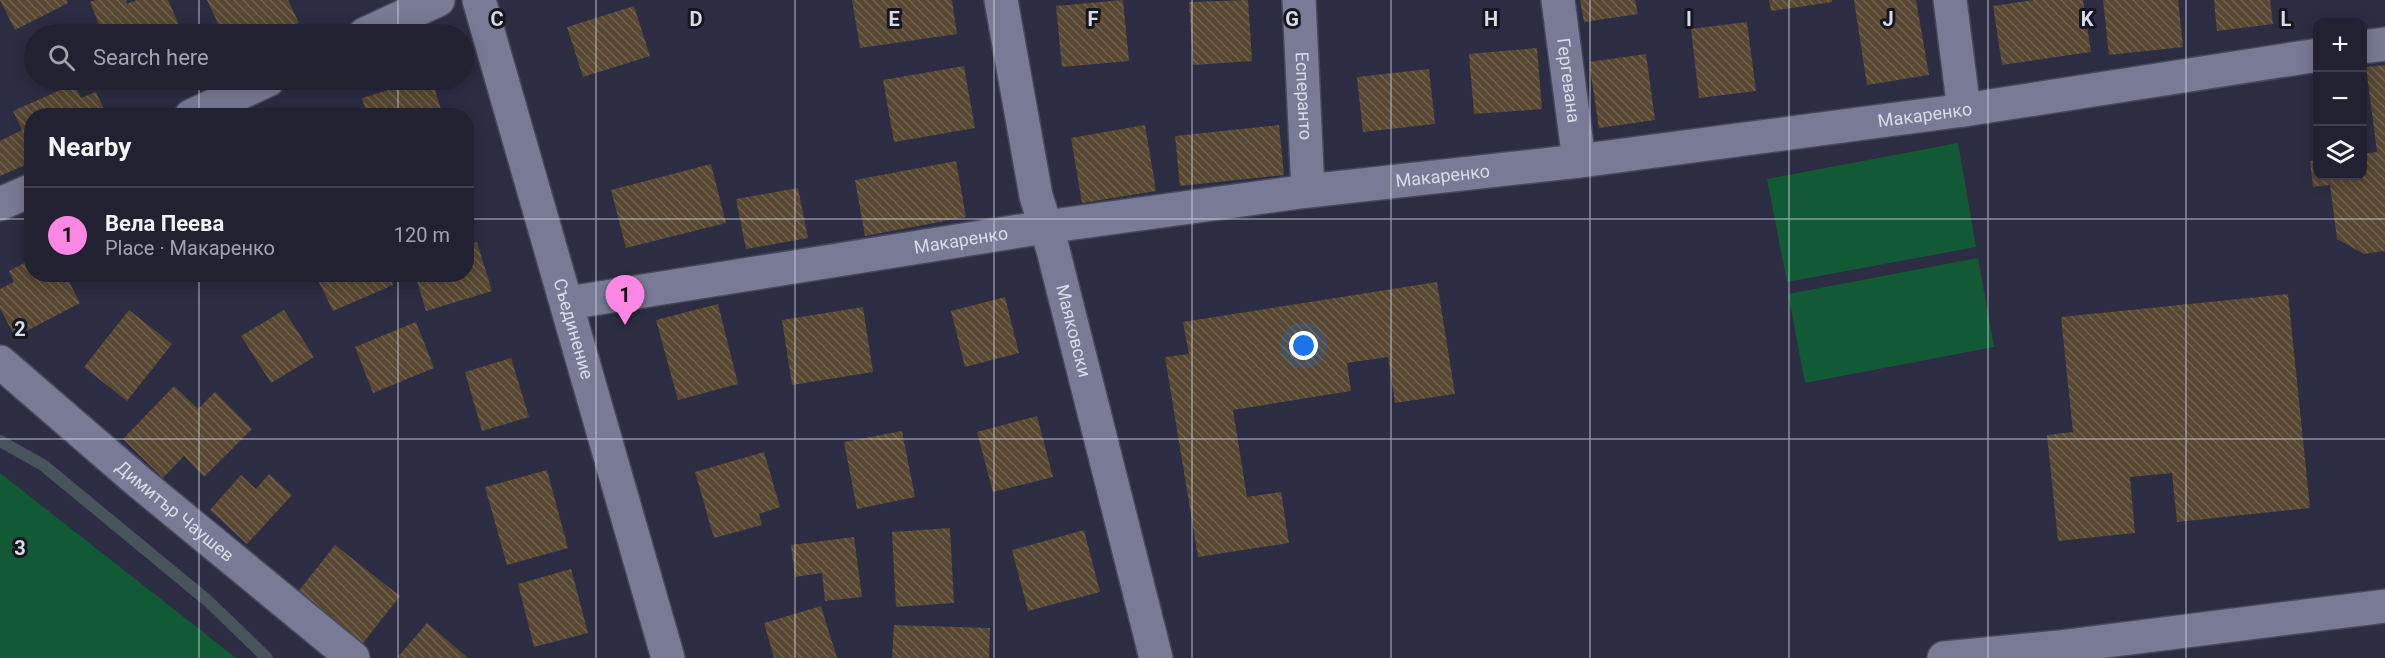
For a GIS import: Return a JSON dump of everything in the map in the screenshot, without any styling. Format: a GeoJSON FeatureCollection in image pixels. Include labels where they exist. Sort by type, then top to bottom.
{"type":"FeatureCollection","features":[{"type":"Feature","properties":{"kind":"street"},"geometry":{"type":"LineString","coordinates":[[386,24],[438,0]]}},
{"type":"Feature","properties":{"kind":"street","name":"Съединение"},"geometry":{"type":"LineString","coordinates":[[479,0],[568,303],[668,658]]}},
{"type":"Feature","properties":{"kind":"street","name":"Маяковски"},"geometry":{"type":"LineString","coordinates":[[1001,0],[1036,196],[1156,658]]}},
{"type":"Feature","properties":{"kind":"street","name":"Есперанто"},"geometry":{"type":"LineString","coordinates":[[1299,0],[1308,191]]}},
{"type":"Feature","properties":{"kind":"street","name":"Гергевана"},"geometry":{"type":"LineString","coordinates":[[1558,0],[1579,160]]}},
{"type":"Feature","properties":{"kind":"street"},"geometry":{"type":"LineString","coordinates":[[1950,0],[1964,110]]}},
{"type":"Feature","properties":{"kind":"street"},"geometry":{"type":"LineString","coordinates":[[2367,46],[2385,44]]}},
{"type":"Feature","properties":{"kind":"street","name":"Макаренко"},"geometry":{"type":"LineString","coordinates":[[568,303],[1045,227],[1308,191],[1579,160],[1964,110],[2313,55]]}},
{"type":"Feature","properties":{"kind":"street"},"geometry":{"type":"LineString","coordinates":[[208,108],[247,90]]}},
{"type":"Feature","properties":{"kind":"street"},"geometry":{"type":"LineString","coordinates":[[0,204],[24,194]]}},
{"type":"Feature","properties":{"kind":"street","name":"Димитър Чаушев"},"geometry":{"type":"LineString","coordinates":[[0,362],[139,482],[352,658]]}},
{"type":"Feature","properties":{"kind":"street"},"geometry":{"type":"LineString","coordinates":[[1944,658],[2060,653],[2385,606]]}},
{"type":"Feature","properties":{"kind":"green space"},"geometry":{"type":"Polygon","coordinates":[[[1958,143],[1976,247],[1787,282],[1767,179],[1958,143]]]}},
{"type":"Feature","properties":{"kind":"green space"},"geometry":{"type":"Polygon","coordinates":[[[1978,258],[1994,347],[1805,383],[1788,294],[1978,258]]]}},
{"type":"Feature","properties":{"kind":"green space"},"geometry":{"type":"Polygon","coordinates":[[[0,473],[236,658],[0,658],[0,473]]]}},
{"type":"Feature","properties":{"kind":"building"},"geometry":{"type":"Polygon","coordinates":[[[0,0],[67,0],[68,3],[15,30],[0,0]]]}},
{"type":"Feature","properties":{"kind":"building"},"geometry":{"type":"Polygon","coordinates":[[[126,0],[127,4],[137,0],[168,0],[179,24],[99,24],[90,2],[126,0]]]}},
{"type":"Feature","properties":{"kind":"building"},"geometry":{"type":"Polygon","coordinates":[[[207,0],[288,0],[299,23],[297,24],[218,24],[207,0]]]}},
{"type":"Feature","properties":{"kind":"building"},"geometry":{"type":"Polygon","coordinates":[[[852,0],[952,0],[957,34],[860,48],[852,0]]]}},
{"type":"Feature","properties":{"kind":"building"},"geometry":{"type":"Polygon","coordinates":[[[1123,0],[1129,61],[1062,67],[1056,6],[1123,0]]]}},
{"type":"Feature","properties":{"kind":"building"},"geometry":{"type":"Polygon","coordinates":[[[1248,0],[1252,61],[1193,65],[1189,2],[1248,0]]]}},
{"type":"Feature","properties":{"kind":"building"},"geometry":{"type":"Polygon","coordinates":[[[1580,0],[1635,0],[1638,14],[1584,22],[1580,0]]]}},
{"type":"Feature","properties":{"kind":"building"},"geometry":{"type":"Polygon","coordinates":[[[1769,0],[1832,0],[1832,2],[1771,11],[1769,0]]]}},
{"type":"Feature","properties":{"kind":"building"},"geometry":{"type":"Polygon","coordinates":[[[1854,0],[1916,0],[1929,75],[1867,85],[1854,0]]]}},
{"type":"Feature","properties":{"kind":"building"},"geometry":{"type":"Polygon","coordinates":[[[2034,0],[2083,0],[2091,52],[2002,65],[1993,6],[2034,0]]]}},
{"type":"Feature","properties":{"kind":"building"},"geometry":{"type":"Polygon","coordinates":[[[2103,0],[2178,0],[2183,47],[2109,55],[2103,0]]]}},
{"type":"Feature","properties":{"kind":"building"},"geometry":{"type":"Polygon","coordinates":[[[2214,0],[2270,0],[2273,24],[2217,31],[2214,0]]]}},
{"type":"Feature","properties":{"kind":"building"},"geometry":{"type":"Polygon","coordinates":[[[634,6],[650,56],[583,77],[567,27],[634,6]]]}},
{"type":"Feature","properties":{"kind":"building"},"geometry":{"type":"Polygon","coordinates":[[[1747,22],[1756,91],[1699,98],[1691,29],[1747,22]]]}},
{"type":"Feature","properties":{"kind":"building"},"geometry":{"type":"Polygon","coordinates":[[[1537,48],[1542,109],[1474,114],[1469,54],[1537,48]]]}},
{"type":"Feature","properties":{"kind":"building"},"geometry":{"type":"Polygon","coordinates":[[[1646,54],[1655,120],[1599,128],[1589,62],[1646,54]]]}},
{"type":"Feature","properties":{"kind":"building"},"geometry":{"type":"Polygon","coordinates":[[[2385,65],[2385,251],[2364,254],[2337,239],[2330,185],[2313,187],[2310,161],[2313,161],[2313,180],[2367,180],[2367,153],[2377,152],[2367,67],[2385,65]]]}},
{"type":"Feature","properties":{"kind":"building"},"geometry":{"type":"Polygon","coordinates":[[[964,66],[975,128],[894,142],[883,80],[964,66]]]}},
{"type":"Feature","properties":{"kind":"building"},"geometry":{"type":"Polygon","coordinates":[[[1429,69],[1435,124],[1363,132],[1357,77],[1429,69]]]}},
{"type":"Feature","properties":{"kind":"building"},"geometry":{"type":"Polygon","coordinates":[[[60,90],[77,90],[81,98],[96,92],[103,108],[24,108],[24,166],[0,176],[0,141],[22,130],[13,111],[60,90]]]}},
{"type":"Feature","properties":{"kind":"building"},"geometry":{"type":"Polygon","coordinates":[[[389,90],[435,90],[441,108],[365,108],[362,98],[389,90]]]}},
{"type":"Feature","properties":{"kind":"building"},"geometry":{"type":"Polygon","coordinates":[[[1145,125],[1156,191],[1082,203],[1071,138],[1145,125]]]}},
{"type":"Feature","properties":{"kind":"building"},"geometry":{"type":"Polygon","coordinates":[[[1279,125],[1284,175],[1180,186],[1175,136],[1279,125]]]}},
{"type":"Feature","properties":{"kind":"building"},"geometry":{"type":"Polygon","coordinates":[[[956,161],[966,217],[865,236],[855,180],[956,161]]]}},
{"type":"Feature","properties":{"kind":"building"},"geometry":{"type":"Polygon","coordinates":[[[711,164],[726,223],[626,248],[611,190],[711,164]]]}},
{"type":"Feature","properties":{"kind":"building"},"geometry":{"type":"Polygon","coordinates":[[[798,188],[808,238],[746,249],[736,199],[798,188]]]}},
{"type":"Feature","properties":{"kind":"building"},"geometry":{"type":"Polygon","coordinates":[[[477,242],[492,291],[426,311],[417,282],[474,282],[474,243],[477,242]]]}},
{"type":"Feature","properties":{"kind":"building"},"geometry":{"type":"Polygon","coordinates":[[[24,263],[24,282],[69,282],[80,303],[15,337],[0,308],[0,289],[14,282],[9,271],[24,263]]]}},
{"type":"Feature","properties":{"kind":"building"},"geometry":{"type":"Polygon","coordinates":[[[319,282],[392,282],[393,285],[333,311],[319,282]]]}},
{"type":"Feature","properties":{"kind":"building"},"geometry":{"type":"Polygon","coordinates":[[[1437,282],[1455,394],[1395,403],[1388,357],[1347,363],[1351,391],[1233,410],[1247,497],[1281,492],[1289,543],[1198,557],[1165,357],[1189,354],[1183,322],[1437,282]]]}},
{"type":"Feature","properties":{"kind":"building"},"geometry":{"type":"Polygon","coordinates":[[[2288,294],[2310,508],[2177,522],[2172,473],[2130,477],[2135,533],[2058,541],[2047,435],[2073,432],[2061,317],[2288,294]]]}},
{"type":"Feature","properties":{"kind":"building"},"geometry":{"type":"Polygon","coordinates":[[[1005,297],[1019,353],[965,367],[951,311],[1005,297]]]}},
{"type":"Feature","properties":{"kind":"building"},"geometry":{"type":"Polygon","coordinates":[[[718,304],[738,384],[678,400],[656,320],[718,304]]]}},
{"type":"Feature","properties":{"kind":"building"},"geometry":{"type":"Polygon","coordinates":[[[863,307],[873,372],[792,385],[782,320],[863,307]]]}},
{"type":"Feature","properties":{"kind":"building"},"geometry":{"type":"Polygon","coordinates":[[[129,310],[172,344],[127,401],[84,367],[129,310]]]}},
{"type":"Feature","properties":{"kind":"building"},"geometry":{"type":"Polygon","coordinates":[[[284,310],[314,357],[271,383],[241,336],[284,310]]]}},
{"type":"Feature","properties":{"kind":"building"},"geometry":{"type":"Polygon","coordinates":[[[416,322],[434,368],[373,393],[355,347],[416,322]]]}},
{"type":"Feature","properties":{"kind":"building"},"geometry":{"type":"Polygon","coordinates":[[[511,358],[529,417],[482,431],[465,372],[511,358]]]}},
{"type":"Feature","properties":{"kind":"building"},"geometry":{"type":"Polygon","coordinates":[[[174,386],[198,409],[215,392],[252,429],[204,477],[184,456],[163,478],[123,439],[174,386]]]}},
{"type":"Feature","properties":{"kind":"building"},"geometry":{"type":"Polygon","coordinates":[[[1037,416],[1053,477],[993,492],[977,432],[1037,416]]]}},
{"type":"Feature","properties":{"kind":"building"},"geometry":{"type":"Polygon","coordinates":[[[902,431],[915,497],[857,509],[844,442],[902,431]]]}},
{"type":"Feature","properties":{"kind":"building"},"geometry":{"type":"Polygon","coordinates":[[[764,452],[780,507],[759,514],[762,525],[714,538],[695,472],[764,452]]]}},
{"type":"Feature","properties":{"kind":"building"},"geometry":{"type":"Polygon","coordinates":[[[547,470],[568,548],[507,565],[485,487],[547,470]]]}},
{"type":"Feature","properties":{"kind":"building"},"geometry":{"type":"Polygon","coordinates":[[[269,474],[292,495],[247,544],[210,510],[241,475],[256,489],[269,474]]]}},
{"type":"Feature","properties":{"kind":"building"},"geometry":{"type":"Polygon","coordinates":[[[950,528],[954,603],[896,607],[892,532],[950,528]]]}},
{"type":"Feature","properties":{"kind":"building"},"geometry":{"type":"Polygon","coordinates":[[[1084,530],[1100,592],[1028,611],[1012,550],[1084,530]]]}},
{"type":"Feature","properties":{"kind":"building"},"geometry":{"type":"Polygon","coordinates":[[[854,537],[862,597],[825,601],[822,573],[795,577],[791,545],[854,537]]]}},
{"type":"Feature","properties":{"kind":"building"},"geometry":{"type":"Polygon","coordinates":[[[335,545],[400,596],[363,643],[298,592],[335,545]]]}},
{"type":"Feature","properties":{"kind":"building"},"geometry":{"type":"Polygon","coordinates":[[[571,569],[588,633],[534,647],[518,584],[571,569]]]}},
{"type":"Feature","properties":{"kind":"building"},"geometry":{"type":"Polygon","coordinates":[[[821,606],[837,658],[774,658],[764,623],[821,606]]]}},
{"type":"Feature","properties":{"kind":"building"},"geometry":{"type":"Polygon","coordinates":[[[427,623],[468,658],[397,658],[427,623]]]}},
{"type":"Feature","properties":{"kind":"building"},"geometry":{"type":"Polygon","coordinates":[[[894,625],[990,628],[989,658],[892,658],[894,625]]]}},
{"type":"Feature","properties":{"kind":"waterway"},"geometry":{"type":"LineString","coordinates":[[0,441],[43,465],[208,601],[267,658]]}},
{"type":"Feature","properties":{"kind":"place","name":"Вела Пеева"},"geometry":{"type":"Point","coordinates":[625,325]}}]}
